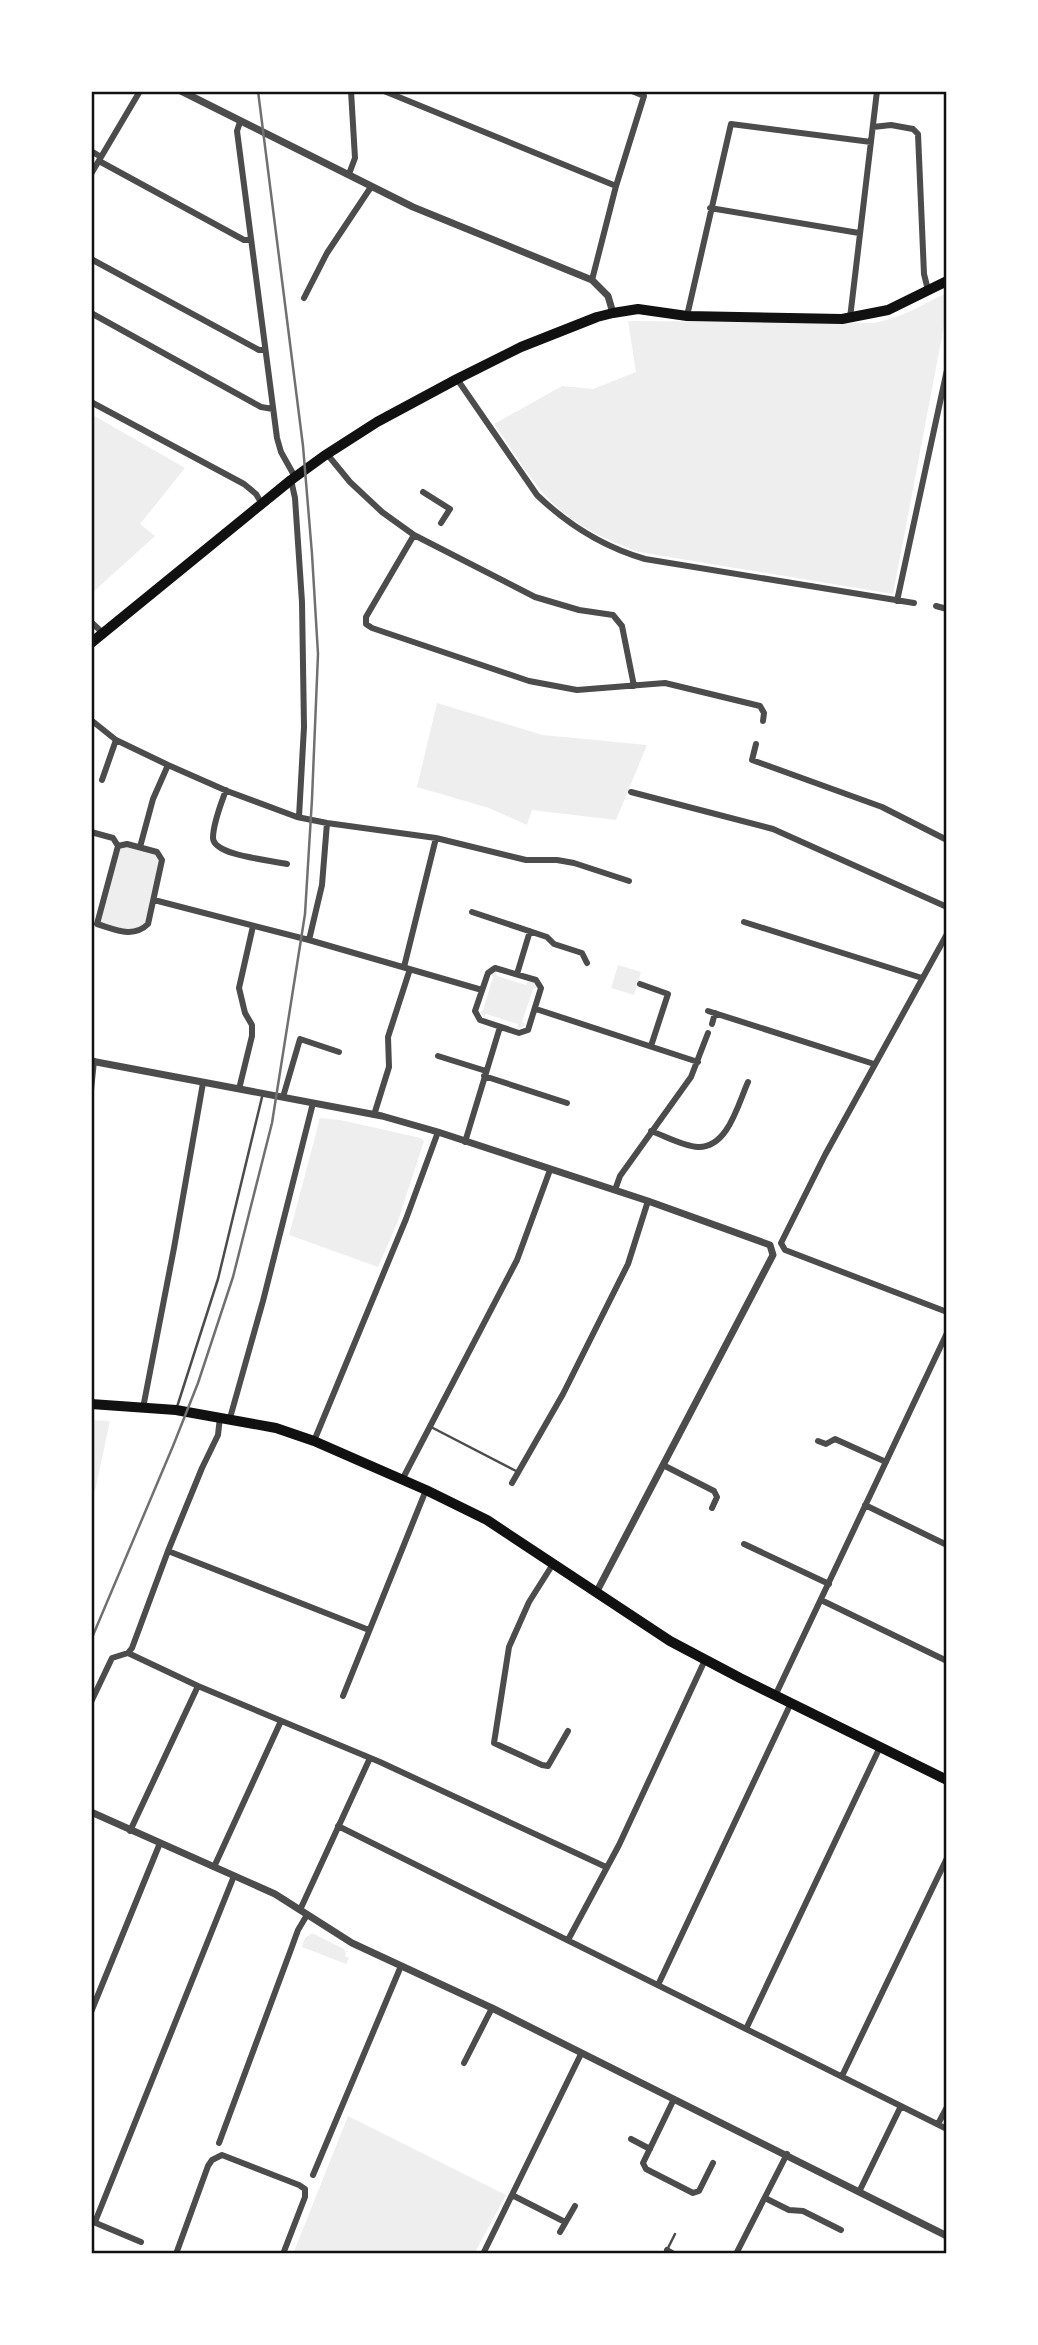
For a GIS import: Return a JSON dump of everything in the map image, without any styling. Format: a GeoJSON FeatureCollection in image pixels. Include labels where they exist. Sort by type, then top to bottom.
{"type":"FeatureCollection","features":[{"type":"Feature","properties":{"kind":"main road"},"geometry":{"type":"LineString","coordinates":[[91,643],[327,454],[377,422],[521,347],[612,313],[638,309],[687,316],[850,318],[888,310],[947,281]]}},
{"type":"Feature","properties":{"kind":"main road"},"geometry":{"type":"LineString","coordinates":[[91,1404],[176,1410],[276,1428],[314,1441],[426,1490],[488,1520],[646,1626],[705,1660],[947,1780]]}},
{"type":"Feature","properties":{"kind":"street"},"geometry":{"type":"LineString","coordinates":[[91,174],[140,91]]}},
{"type":"Feature","properties":{"kind":"street"},"geometry":{"type":"LineString","coordinates":[[181,91],[413,207],[592,280],[608,296],[612,313]]}},
{"type":"Feature","properties":{"kind":"street"},"geometry":{"type":"LineString","coordinates":[[349,174],[355,158],[351,91]]}},
{"type":"Feature","properties":{"kind":"street"},"geometry":{"type":"LineString","coordinates":[[384,91],[617,186]]}},
{"type":"Feature","properties":{"kind":"street"},"geometry":{"type":"LineString","coordinates":[[592,280],[644,96],[632,91]]}},
{"type":"Feature","properties":{"kind":"street"},"geometry":{"type":"LineString","coordinates":[[850,318],[877,91]]}},
{"type":"Feature","properties":{"kind":"street"},"geometry":{"type":"LineString","coordinates":[[240,122],[237,131],[278,445],[293,479],[295,498],[302,602],[304,727],[299,817]]}},
{"type":"Feature","properties":{"kind":"street"},"geometry":{"type":"LineString","coordinates":[[687,316],[731,124],[871,142]]}},
{"type":"Feature","properties":{"kind":"street"},"geometry":{"type":"LineString","coordinates":[[873,127],[891,125],[913,129],[918,134],[928,290]]}},
{"type":"Feature","properties":{"kind":"street"},"geometry":{"type":"LineString","coordinates":[[91,151],[100,159],[244,240],[251,240]]}},
{"type":"Feature","properties":{"kind":"street"},"geometry":{"type":"LineString","coordinates":[[304,298],[327,253],[371,187]]}},
{"type":"Feature","properties":{"kind":"street"},"geometry":{"type":"LineString","coordinates":[[710,208],[859,233]]}},
{"type":"Feature","properties":{"kind":"street"},"geometry":{"type":"LineString","coordinates":[[91,259],[259,350],[265,350]]}},
{"type":"Feature","properties":{"kind":"street"},"geometry":{"type":"LineString","coordinates":[[91,313],[261,407],[273,409]]}},
{"type":"Feature","properties":{"kind":"street"},"geometry":{"type":"LineString","coordinates":[[897,601],[947,370]]}},
{"type":"Feature","properties":{"kind":"street"},"geometry":{"type":"LineString","coordinates":[[457,379],[537,495],[549,507],[606,545],[645,559],[914,603]]}},
{"type":"Feature","properties":{"kind":"street"},"geometry":{"type":"LineString","coordinates":[[91,402],[244,484],[256,494],[262,504]]}},
{"type":"Feature","properties":{"kind":"street"},"geometry":{"type":"LineString","coordinates":[[327,454],[350,482],[382,512],[414,535],[535,597],[579,610],[613,615],[622,626],[634,686]]}},
{"type":"Feature","properties":{"kind":"street"},"geometry":{"type":"LineString","coordinates":[[423,492],[450,509],[441,523]]}},
{"type":"Feature","properties":{"kind":"street"},"geometry":{"type":"LineString","coordinates":[[429,543],[434,534]]}},
{"type":"Feature","properties":{"kind":"street"},"geometry":{"type":"LineString","coordinates":[[414,535],[366,617],[366,624],[372,628],[529,681],[577,690],[665,683],[760,706],[764,713],[762,721]]}},
{"type":"Feature","properties":{"kind":"street"},"geometry":{"type":"LineString","coordinates":[[936,606],[947,609]]}},
{"type":"Feature","properties":{"kind":"street"},"geometry":{"type":"LineString","coordinates":[[91,622],[104,634]]}},
{"type":"Feature","properties":{"kind":"street"},"geometry":{"type":"LineString","coordinates":[[91,720],[116,740],[168,765],[299,817],[436,838],[526,860],[574,863],[629,881]]}},
{"type":"Feature","properties":{"kind":"street"},"geometry":{"type":"LineString","coordinates":[[102,780],[116,740]]}},
{"type":"Feature","properties":{"kind":"street"},"geometry":{"type":"LineString","coordinates":[[756,744],[752,760],[882,807],[947,840]]}},
{"type":"Feature","properties":{"kind":"street"},"geometry":{"type":"LineString","coordinates":[[140,847],[153,799],[168,765]]}},
{"type":"Feature","properties":{"kind":"street"},"geometry":{"type":"LineString","coordinates":[[226,790],[214,834],[215,845],[248,857],[287,864]]}},
{"type":"Feature","properties":{"kind":"street"},"geometry":{"type":"LineString","coordinates":[[631,792],[773,829],[947,906]]}},
{"type":"Feature","properties":{"kind":"street"},"geometry":{"type":"LineString","coordinates":[[309,940],[322,885],[327,823]]}},
{"type":"Feature","properties":{"kind":"street"},"geometry":{"type":"LineString","coordinates":[[91,832],[113,838],[118,846],[94,923],[130,933],[140,931],[148,924],[162,860],[158,852],[127,844],[118,846]]}},
{"type":"Feature","properties":{"kind":"street"},"geometry":{"type":"LineString","coordinates":[[374,1115],[389,1067],[388,1037],[407,968],[436,838]]}},
{"type":"Feature","properties":{"kind":"street"},"geometry":{"type":"LineString","coordinates":[[154,900],[309,940],[482,990]]}},
{"type":"Feature","properties":{"kind":"street"},"geometry":{"type":"LineString","coordinates":[[472,912],[547,937],[554,944],[582,953],[587,962]]}},
{"type":"Feature","properties":{"kind":"street"},"geometry":{"type":"LineString","coordinates":[[744,922],[922,978]]}},
{"type":"Feature","properties":{"kind":"street"},"geometry":{"type":"LineString","coordinates":[[239,1090],[253,1036],[252,1025],[245,1013],[239,988],[253,926]]}},
{"type":"Feature","properties":{"kind":"street"},"geometry":{"type":"LineString","coordinates":[[516,974],[530,931]]}},
{"type":"Feature","properties":{"kind":"street"},"geometry":{"type":"LineString","coordinates":[[947,934],[874,1064],[781,1240],[785,1251],[947,1312]]}},
{"type":"Feature","properties":{"kind":"street"},"geometry":{"type":"LineString","coordinates":[[495,968],[536,980],[541,988],[528,1030],[519,1033],[480,1020],[475,1011],[482,990],[488,973],[495,968]]}},
{"type":"Feature","properties":{"kind":"street"},"geometry":{"type":"LineString","coordinates":[[640,984],[668,994],[651,1046]]}},
{"type":"Feature","properties":{"kind":"street"},"geometry":{"type":"LineString","coordinates":[[536,1009],[698,1062]]}},
{"type":"Feature","properties":{"kind":"street"},"geometry":{"type":"LineString","coordinates":[[712,1024],[712,1012],[874,1064]]}},
{"type":"Feature","properties":{"kind":"street"},"geometry":{"type":"LineString","coordinates":[[465,1142],[500,1027]]}},
{"type":"Feature","properties":{"kind":"street"},"geometry":{"type":"LineString","coordinates":[[615,1190],[620,1176],[691,1077],[708,1033]]}},
{"type":"Feature","properties":{"kind":"street"},"geometry":{"type":"LineString","coordinates":[[284,1097],[300,1039],[339,1052]]}},
{"type":"Feature","properties":{"kind":"street"},"geometry":{"type":"LineString","coordinates":[[438,1056],[567,1103]]}},
{"type":"Feature","properties":{"kind":"street"},"geometry":{"type":"LineString","coordinates":[[91,1090],[93,1061],[374,1115],[438,1132],[768,1243],[773,1255],[596,1593]]}},
{"type":"Feature","properties":{"kind":"street"},"geometry":{"type":"LineString","coordinates":[[651,1131],[692,1146],[716,1142],[725,1133],[748,1082]]}},
{"type":"Feature","properties":{"kind":"street"},"geometry":{"type":"LineString","coordinates":[[143,1408],[204,1083]]}},
{"type":"Feature","properties":{"kind":"street"},"geometry":{"type":"LineString","coordinates":[[91,1702],[112,1658],[128,1653],[132,1648],[168,1551],[225,1418],[259,1314],[313,1103]]}},
{"type":"Feature","properties":{"kind":"street"},"geometry":{"type":"LineString","coordinates":[[314,1441],[407,1219],[438,1132]]}},
{"type":"Feature","properties":{"kind":"street"},"geometry":{"type":"LineString","coordinates":[[402,1480],[517,1260],[550,1170]]}},
{"type":"Feature","properties":{"kind":"street"},"geometry":{"type":"LineString","coordinates":[[512,1483],[563,1394],[628,1264],[648,1201]]}},
{"type":"Feature","properties":{"kind":"street"},"geometry":{"type":"LineString","coordinates":[[775,1696],[947,1333]]}},
{"type":"Feature","properties":{"kind":"street"},"geometry":{"type":"LineString","coordinates":[[818,1441],[826,1444],[835,1439],[886,1462]]}},
{"type":"Feature","properties":{"kind":"street"},"geometry":{"type":"LineString","coordinates":[[663,1465],[714,1491],[717,1497],[712,1508]]}},
{"type":"Feature","properties":{"kind":"street"},"geometry":{"type":"LineString","coordinates":[[343,1696],[426,1490]]}},
{"type":"Feature","properties":{"kind":"street"},"geometry":{"type":"LineString","coordinates":[[865,1505],[947,1545]]}},
{"type":"Feature","properties":{"kind":"street"},"geometry":{"type":"LineString","coordinates":[[744,1544],[829,1584]]}},
{"type":"Feature","properties":{"kind":"street"},"geometry":{"type":"LineString","coordinates":[[168,1551],[369,1629]]}},
{"type":"Feature","properties":{"kind":"street"},"geometry":{"type":"LineString","coordinates":[[553,1564],[529,1602],[509,1647],[494,1743],[548,1766],[568,1731]]}},
{"type":"Feature","properties":{"kind":"street"},"geometry":{"type":"LineString","coordinates":[[821,1600],[947,1661]]}},
{"type":"Feature","properties":{"kind":"street"},"geometry":{"type":"LineString","coordinates":[[128,1653],[198,1686],[370,1758],[607,1867]]}},
{"type":"Feature","properties":{"kind":"street"},"geometry":{"type":"LineString","coordinates":[[568,1940],[619,1845],[705,1660]]}},
{"type":"Feature","properties":{"kind":"street"},"geometry":{"type":"LineString","coordinates":[[130,1830],[198,1686]]}},
{"type":"Feature","properties":{"kind":"street"},"geometry":{"type":"LineString","coordinates":[[658,1984],[790,1703]]}},
{"type":"Feature","properties":{"kind":"street"},"geometry":{"type":"LineString","coordinates":[[214,1867],[281,1721]]}},
{"type":"Feature","properties":{"kind":"street"},"geometry":{"type":"LineString","coordinates":[[746,2029],[880,1747]]}},
{"type":"Feature","properties":{"kind":"street"},"geometry":{"type":"LineString","coordinates":[[219,2143],[338,1826],[370,1758]]}},
{"type":"Feature","properties":{"kind":"street"},"geometry":{"type":"LineString","coordinates":[[91,1812],[287,1900],[352,1943],[492,2008],[947,2236]]}},
{"type":"Feature","properties":{"kind":"street"},"geometry":{"type":"LineString","coordinates":[[338,1826],[947,2129]]}},
{"type":"Feature","properties":{"kind":"street"},"geometry":{"type":"LineString","coordinates":[[91,2011],[160,1843]]}},
{"type":"Feature","properties":{"kind":"street"},"geometry":{"type":"LineString","coordinates":[[842,2076],[947,1858]]}},
{"type":"Feature","properties":{"kind":"street"},"geometry":{"type":"LineString","coordinates":[[141,2242],[93,2221],[234,1876]]}},
{"type":"Feature","properties":{"kind":"street"},"geometry":{"type":"LineString","coordinates":[[313,2175],[401,1966]]}},
{"type":"Feature","properties":{"kind":"street"},"geometry":{"type":"LineString","coordinates":[[464,2063],[492,2008]]}},
{"type":"Feature","properties":{"kind":"street"},"geometry":{"type":"LineString","coordinates":[[483,2254],[581,2054]]}},
{"type":"Feature","properties":{"kind":"street"},"geometry":{"type":"LineString","coordinates":[[674,2099],[643,2164],[646,2169],[693,2193],[699,2191],[713,2163]]}},
{"type":"Feature","properties":{"kind":"street"},"geometry":{"type":"LineString","coordinates":[[859,2192],[901,2106]]}},
{"type":"Feature","properties":{"kind":"street"},"geometry":{"type":"LineString","coordinates":[[938,2124],[947,2107]]}},
{"type":"Feature","properties":{"kind":"street"},"geometry":{"type":"LineString","coordinates":[[631,2139],[650,2149]]}},
{"type":"Feature","properties":{"kind":"street"},"geometry":{"type":"LineString","coordinates":[[736,2254],[787,2154]]}},
{"type":"Feature","properties":{"kind":"street"},"geometry":{"type":"LineString","coordinates":[[177,2253],[208,2166],[219,2155],[305,2189],[305,2197],[283,2254]]}},
{"type":"Feature","properties":{"kind":"street"},"geometry":{"type":"LineString","coordinates":[[512,2195],[565,2222]]}},
{"type":"Feature","properties":{"kind":"street"},"geometry":{"type":"LineString","coordinates":[[765,2198],[789,2210],[803,2211],[841,2230]]}},
{"type":"Feature","properties":{"kind":"street"},"geometry":{"type":"LineString","coordinates":[[560,2232],[575,2206]]}},
{"type":"Feature","properties":{"kind":"lane"},"geometry":{"type":"LineString","coordinates":[[176,1410],[218,1279],[263,1093]]}},
{"type":"Feature","properties":{"kind":"lane"},"geometry":{"type":"LineString","coordinates":[[429,1426],[518,1472]]}},
{"type":"Feature","properties":{"kind":"lane"},"geometry":{"type":"LineString","coordinates":[[669,2253],[675,2234]]}},
{"type":"Feature","properties":{"kind":"shaded area"},"geometry":{"type":"Polygon","coordinates":[[[944,294],[947,295],[947,310],[893,594],[639,552],[618,544],[579,524],[551,502],[533,481],[494,424],[562,386],[593,389],[636,372],[628,321],[873,323],[901,315],[944,294]]]}},
{"type":"Feature","properties":{"kind":"shaded area"},"geometry":{"type":"Polygon","coordinates":[[[91,414],[185,468],[140,524],[155,536],[91,594],[91,414]]]}},
{"type":"Feature","properties":{"kind":"shaded area"},"geometry":{"type":"Polygon","coordinates":[[[437,703],[543,735],[647,745],[616,820],[532,810],[527,825],[489,808],[417,787],[437,703]]]}},
{"type":"Feature","properties":{"kind":"shaded area"},"geometry":{"type":"Polygon","coordinates":[[[127,844],[157,852],[162,860],[148,924],[129,933],[97,924],[118,846],[127,844]]]}},
{"type":"Feature","properties":{"kind":"shaded area"},"geometry":{"type":"Polygon","coordinates":[[[618,965],[641,972],[634,995],[611,988],[618,965]]]}},
{"type":"Feature","properties":{"kind":"shaded area"},"geometry":{"type":"Polygon","coordinates":[[[496,971],[497,976],[526,985],[528,981],[534,983],[537,988],[533,989],[522,1022],[526,1024],[521,1028],[518,1024],[486,1014],[484,1017],[480,1012],[483,1010],[493,977],[491,974],[496,971]]]}},
{"type":"Feature","properties":{"kind":"shaded area"},"geometry":{"type":"Polygon","coordinates":[[[320,1118],[340,1120],[421,1138],[424,1141],[398,1221],[378,1267],[289,1235],[320,1118]]]}},
{"type":"Feature","properties":{"kind":"shaded area"},"geometry":{"type":"Polygon","coordinates":[[[91,1420],[110,1421],[95,1491],[91,1490],[91,1420]]]}},
{"type":"Feature","properties":{"kind":"shaded area"},"geometry":{"type":"Polygon","coordinates":[[[312,1933],[344,1949],[345,1956],[349,1958],[346,1964],[302,1947],[305,1938],[312,1933]]]}},
{"type":"Feature","properties":{"kind":"shaded area"},"geometry":{"type":"Polygon","coordinates":[[[348,2116],[506,2195],[474,2254],[293,2254],[348,2116]]]}},
{"type":"Feature","properties":{"kind":"railway"},"geometry":{"type":"LineString","coordinates":[[91,1640],[198,1383],[233,1277],[272,1123],[305,914],[318,654],[303,446],[258,91]]}}]}
